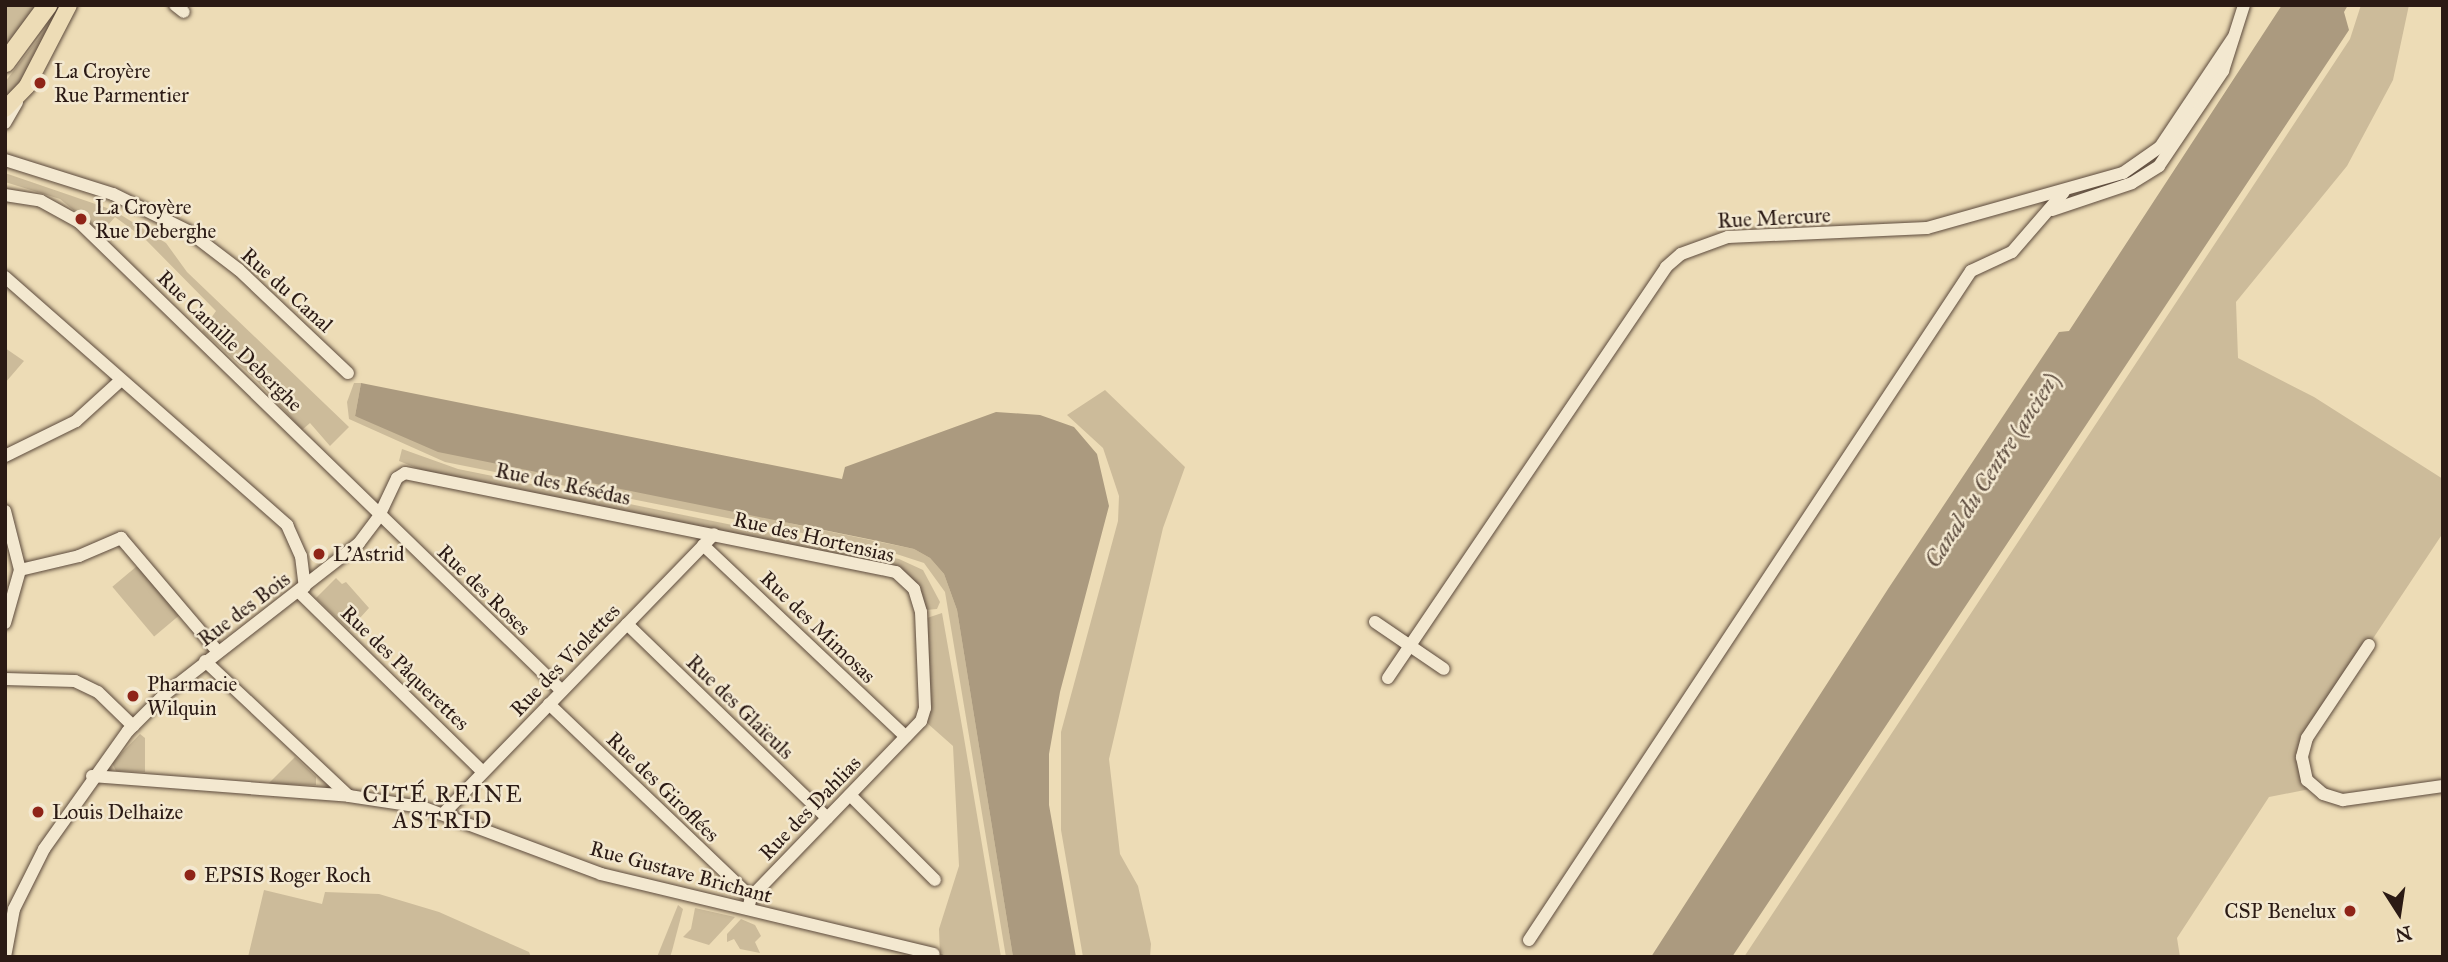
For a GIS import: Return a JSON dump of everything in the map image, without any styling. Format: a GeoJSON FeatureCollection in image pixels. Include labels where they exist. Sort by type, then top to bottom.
{"type":"FeatureCollection","features":[{"type":"Feature","properties":{"kind":"highway"},"geometry":{"type":"LineString","coordinates":[[5,62],[47,5]]}},
{"type":"Feature","properties":{"kind":"main road"},"geometry":{"type":"LineString","coordinates":[[5,109],[27,86],[69,5]]}},
{"type":"Feature","properties":{"kind":"street","name":"Rue Mercure"},"geometry":{"type":"LineString","coordinates":[[2035,226],[2064,203],[2132,183],[2158,166],[2215,86],[2244,5]]}},
{"type":"Feature","properties":{"kind":"street","name":"Rue Mercure"},"geometry":{"type":"LineString","coordinates":[[1388,678],[1666,267],[1681,254],[1728,237],[1927,228],[2123,173],[2148,158],[2233,38]]}},
{"type":"Feature","properties":{"kind":"street"},"geometry":{"type":"LineString","coordinates":[[5,123],[27,86]]}},
{"type":"Feature","properties":{"kind":"street","name":"Rue du Canal"},"geometry":{"type":"LineString","coordinates":[[5,160],[113,194],[188,231],[239,270],[348,373]]}},
{"type":"Feature","properties":{"kind":"street"},"geometry":{"type":"LineString","coordinates":[[1529,940],[1966,278],[1978,265],[2011,252],[2065,190]]}},
{"type":"Feature","properties":{"kind":"street","name":"Rue Camille Deberghe"},"geometry":{"type":"LineString","coordinates":[[9,193],[41,201],[79,222],[379,516]]}},
{"type":"Feature","properties":{"kind":"street"},"geometry":{"type":"LineString","coordinates":[[5,277],[120,381],[287,525],[301,556],[302,589]]}},
{"type":"Feature","properties":{"kind":"street"},"geometry":{"type":"LineString","coordinates":[[5,456],[76,421],[120,381]]}},
{"type":"Feature","properties":{"kind":"street","name":"Rue des Bois"},"geometry":{"type":"LineString","coordinates":[[5,957],[14,909],[44,849],[92,776],[133,726],[205,662],[359,543],[379,516],[397,478],[405,473]]}},
{"type":"Feature","properties":{"kind":"street","name":"Rue des Résédas"},"geometry":{"type":"LineString","coordinates":[[405,473],[713,534]]}},
{"type":"Feature","properties":{"kind":"street"},"geometry":{"type":"LineString","coordinates":[[5,511],[20,570],[5,623]]}},
{"type":"Feature","properties":{"kind":"street","name":"Rue des Roses"},"geometry":{"type":"LineString","coordinates":[[379,516],[562,691]]}},
{"type":"Feature","properties":{"kind":"street","name":"Rue des Violettes"},"geometry":{"type":"LineString","coordinates":[[444,813],[713,534]]}},
{"type":"Feature","properties":{"kind":"street","name":"Rue des Hortensias"},"geometry":{"type":"LineString","coordinates":[[713,534],[896,572],[914,589],[921,612],[925,708],[921,721],[906,737]]}},
{"type":"Feature","properties":{"kind":"street"},"geometry":{"type":"LineString","coordinates":[[20,570],[79,556],[121,538],[218,652]]}},
{"type":"Feature","properties":{"kind":"street","name":"Rue des Mimosas"},"geometry":{"type":"LineString","coordinates":[[704,545],[906,737]]}},
{"type":"Feature","properties":{"kind":"street","name":"Rue des Pâquerettes"},"geometry":{"type":"LineString","coordinates":[[302,589],[483,772]]}},
{"type":"Feature","properties":{"kind":"street"},"geometry":{"type":"LineString","coordinates":[[1375,622],[1444,669]]}},
{"type":"Feature","properties":{"kind":"street","name":"Rue des Glaïeuls"},"geometry":{"type":"LineString","coordinates":[[627,624],[827,818]]}},
{"type":"Feature","properties":{"kind":"street"},"geometry":{"type":"LineString","coordinates":[[2369,645],[2307,738],[2302,757],[2307,780],[2323,794],[2343,800],[2443,786]]}},
{"type":"Feature","properties":{"kind":"street"},"geometry":{"type":"LineString","coordinates":[[205,662],[349,796]]}},
{"type":"Feature","properties":{"kind":"street"},"geometry":{"type":"LineString","coordinates":[[5,678],[75,681],[98,692],[133,726]]}},
{"type":"Feature","properties":{"kind":"street","name":"Rue des Giroflées"},"geometry":{"type":"LineString","coordinates":[[549,704],[750,903]]}},
{"type":"Feature","properties":{"kind":"street","name":"Rue des Dahlias"},"geometry":{"type":"LineString","coordinates":[[750,903],[906,737]]}},
{"type":"Feature","properties":{"kind":"street","name":"Rue Gustave Brichant"},"geometry":{"type":"LineString","coordinates":[[92,776],[349,796],[444,813],[601,874],[750,903],[933,954]]}},
{"type":"Feature","properties":{"kind":"street"},"geometry":{"type":"LineString","coordinates":[[850,795],[934,880]]}},
{"type":"Feature","properties":{"kind":"shaded area"},"geometry":{"type":"Polygon","coordinates":[[[5,5],[38,5],[5,48],[5,5]]]}},
{"type":"Feature","properties":{"kind":"shaded area"},"geometry":{"type":"Polygon","coordinates":[[[2361,5],[2409,5],[2393,80],[2347,166],[2236,302],[2238,358],[2314,397],[2443,479],[2443,533],[2307,738],[2303,747],[2315,788],[2269,797],[2177,938],[2180,957],[1744,957],[2350,39],[2361,5]]]}},
{"type":"Feature","properties":{"kind":"shaded area"},"geometry":{"type":"Polygon","coordinates":[[[62,8],[43,46],[5,105],[5,82],[62,8]]]}},
{"type":"Feature","properties":{"kind":"shaded area"},"geometry":{"type":"Polygon","coordinates":[[[5,173],[113,210],[166,243],[187,272],[349,427],[330,446],[310,423],[302,430],[256,380],[202,331],[216,311],[145,239],[115,217],[101,233],[60,199],[5,182],[5,173]]]}},
{"type":"Feature","properties":{"kind":"shaded area"},"geometry":{"type":"Polygon","coordinates":[[[5,348],[24,361],[5,383],[5,348]]]}},
{"type":"Feature","properties":{"kind":"shaded area"},"geometry":{"type":"Polygon","coordinates":[[[354,383],[361,383],[355,416],[798,525],[914,549],[930,558],[944,574],[957,610],[1013,957],[1006,957],[945,592],[924,563],[878,548],[445,462],[349,419],[347,402],[354,383]]]}},
{"type":"Feature","properties":{"kind":"shaded area"},"geometry":{"type":"Polygon","coordinates":[[[1105,390],[1185,467],[1163,528],[1109,759],[1120,854],[1138,886],[1151,944],[1150,957],[1083,957],[1061,830],[1061,732],[1118,521],[1119,496],[1103,448],[1067,415],[1105,390]]]}},
{"type":"Feature","properties":{"kind":"shaded area"},"geometry":{"type":"Polygon","coordinates":[[[402,449],[458,469],[899,559],[923,570],[940,602],[937,609],[926,610],[918,586],[907,574],[890,566],[429,473],[399,461],[402,449]]]}},
{"type":"Feature","properties":{"kind":"shaded area"},"geometry":{"type":"Polygon","coordinates":[[[143,561],[185,611],[154,637],[112,587],[143,561]]]}},
{"type":"Feature","properties":{"kind":"shaded area"},"geometry":{"type":"Polygon","coordinates":[[[336,578],[342,584],[346,582],[369,608],[349,630],[316,598],[336,578]]]}},
{"type":"Feature","properties":{"kind":"shaded area"},"geometry":{"type":"Polygon","coordinates":[[[942,613],[1001,957],[940,957],[939,929],[959,866],[953,746],[927,723],[927,618],[942,613]]]}},
{"type":"Feature","properties":{"kind":"shaded area"},"geometry":{"type":"Polygon","coordinates":[[[140,734],[145,738],[145,772],[116,771],[112,763],[140,734]]]}},
{"type":"Feature","properties":{"kind":"shaded area"},"geometry":{"type":"Polygon","coordinates":[[[295,757],[316,777],[316,785],[268,784],[295,757]]]}},
{"type":"Feature","properties":{"kind":"shaded area"},"geometry":{"type":"Polygon","coordinates":[[[264,890],[322,904],[325,892],[379,894],[439,912],[529,952],[531,957],[248,957],[264,890]]]}},
{"type":"Feature","properties":{"kind":"shaded area"},"geometry":{"type":"Polygon","coordinates":[[[678,905],[683,909],[670,957],[657,957],[678,905]]]}},
{"type":"Feature","properties":{"kind":"shaded area"},"geometry":{"type":"Polygon","coordinates":[[[695,908],[735,917],[709,945],[683,937],[691,929],[695,908]]]}},
{"type":"Feature","properties":{"kind":"shaded area"},"geometry":{"type":"Polygon","coordinates":[[[741,919],[755,925],[761,936],[755,942],[760,953],[740,949],[734,939],[727,942],[727,934],[741,919]]]}},
{"type":"Feature","properties":{"kind":"water","name":"Canal du Centre (ancien)"},"geometry":{"type":"Polygon","coordinates":[[[2282,5],[2348,5],[2344,12],[2349,30],[1732,957],[1651,957],[1888,589],[2059,332],[2069,331],[2282,5]]]}},
{"type":"Feature","properties":{"kind":"water"},"geometry":{"type":"Polygon","coordinates":[[[361,383],[842,479],[845,467],[996,412],[1040,415],[1074,427],[1097,454],[1109,506],[1060,692],[1049,754],[1049,805],[1076,957],[1013,957],[957,610],[944,574],[930,558],[914,549],[873,540],[438,452],[355,416],[361,383]]]}},
{"type":"Feature","properties":{"kind":"place","name":"La Croyère Rue Parmentier"},"geometry":{"type":"Point","coordinates":[40,83]}},
{"type":"Feature","properties":{"kind":"place","name":"La Croyère Rue Deberghe"},"geometry":{"type":"Point","coordinates":[81,219]}},
{"type":"Feature","properties":{"kind":"place","name":"L'Astrid"},"geometry":{"type":"Point","coordinates":[319,554]}},
{"type":"Feature","properties":{"kind":"place","name":"Pharmacie Wilquin"},"geometry":{"type":"Point","coordinates":[133,696]}},
{"type":"Feature","properties":{"kind":"place","name":"Louis Delhaize"},"geometry":{"type":"Point","coordinates":[38,812]}},
{"type":"Feature","properties":{"kind":"place","name":"EPSIS Roger Roch"},"geometry":{"type":"Point","coordinates":[190,875]}},
{"type":"Feature","properties":{"kind":"place","name":"CSP Benelux"},"geometry":{"type":"Point","coordinates":[2350,911]}},
{"type":"Feature","properties":{"kind":"district","name":"CITÉ REINE ASTRID"},"geometry":{"type":"Point","coordinates":[443,807]}}]}
